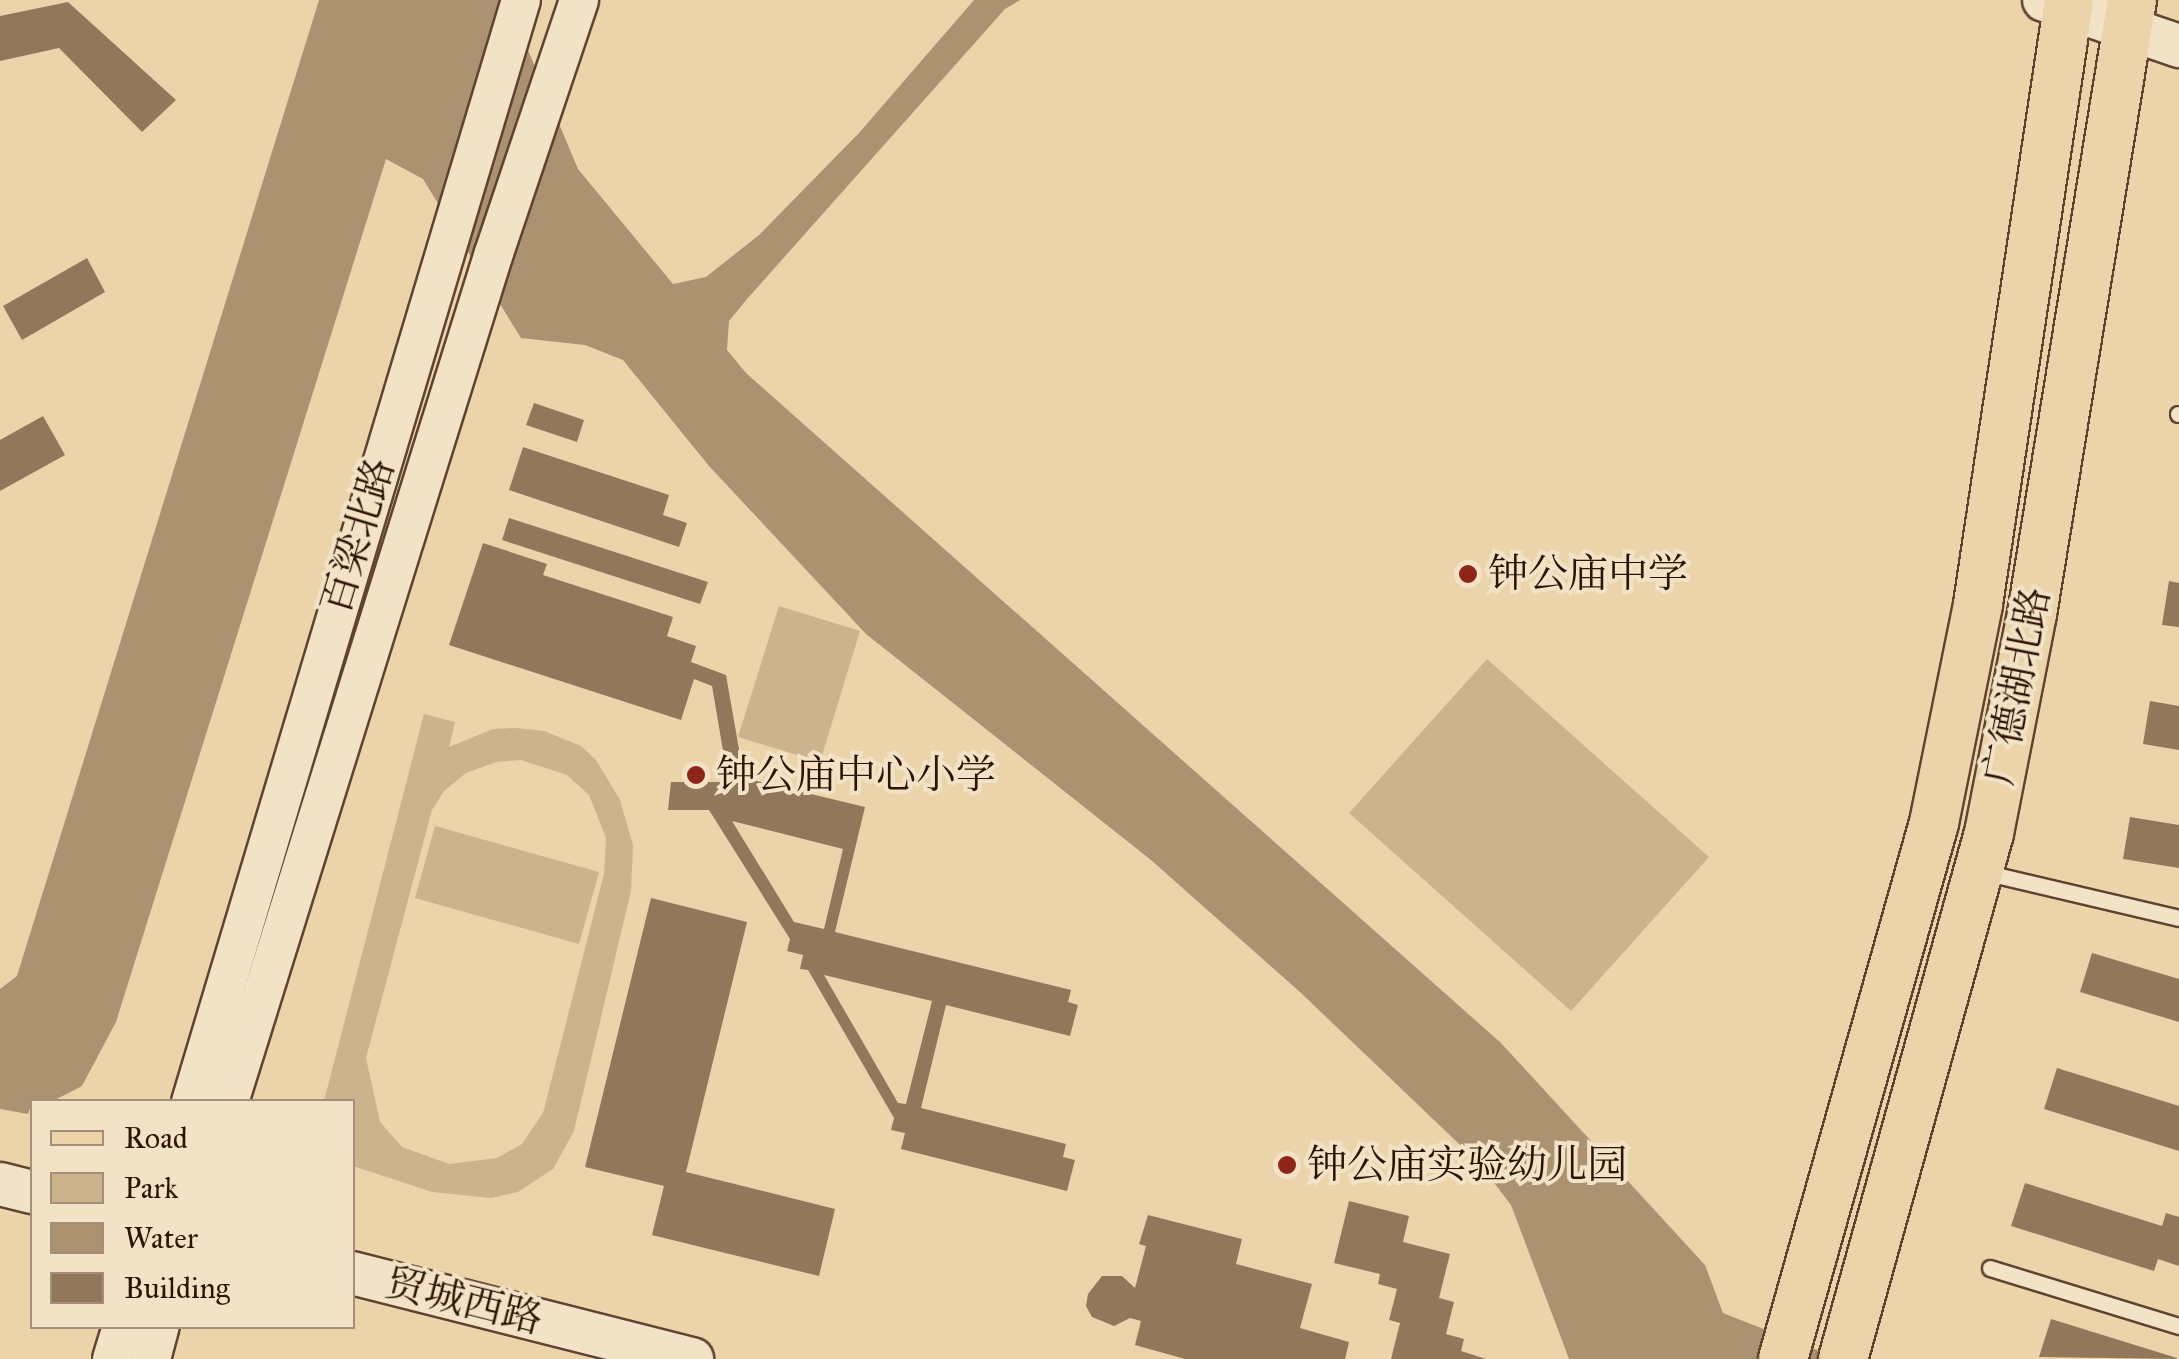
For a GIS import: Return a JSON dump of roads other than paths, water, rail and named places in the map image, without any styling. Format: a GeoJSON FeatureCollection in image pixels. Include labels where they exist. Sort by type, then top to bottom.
{"type":"FeatureCollection","features":[{"type":"Feature","properties":{"kind":"main road"},"geometry":{"type":"LineString","coordinates":[[2060,3],[2129,14],[2179,46]]}},
{"type":"Feature","properties":{"kind":"main road","name":"广德湖北路"},"geometry":{"type":"LineString","coordinates":[[1789,1340],[1934,822],[1978,604],[2060,3]]}},
{"type":"Feature","properties":{"kind":"main road","name":"广德湖北路"},"geometry":{"type":"LineString","coordinates":[[1846,1349],[1979,871],[2032,614],[2129,14]]}},
{"type":"Feature","properties":{"kind":"main road"},"geometry":{"type":"LineString","coordinates":[[0,1184],[30,1192]]}},
{"type":"Feature","properties":{"kind":"main road","name":"贸城西路"},"geometry":{"type":"LineString","coordinates":[[355,1274],[692,1359]]}},
{"type":"Feature","properties":{"kind":"street","name":"百梁北路"},"geometry":{"type":"LineString","coordinates":[[192,1099],[521,0]]}},
{"type":"Feature","properties":{"kind":"street","name":"百梁北路"},"geometry":{"type":"LineString","coordinates":[[230,1099],[494,253],[578,1]]}},
{"type":"Feature","properties":{"kind":"street"},"geometry":{"type":"LineString","coordinates":[[112,1359],[121,1329]]}},
{"type":"Feature","properties":{"kind":"street"},"geometry":{"type":"LineString","coordinates":[[150,1359],[159,1329]]}},
{"type":"Feature","properties":{"kind":"lane"},"geometry":{"type":"LineString","coordinates":[[1979,871],[2179,918]]}},
{"type":"Feature","properties":{"kind":"lane"},"geometry":{"type":"LineString","coordinates":[[1990,1268],[2179,1326]]}},
{"type":"Feature","properties":{"kind":"water"},"geometry":{"type":"Polygon","coordinates":[[[319,0],[507,0],[578,169],[673,284],[706,277],[759,235],[859,133],[974,0],[1020,0],[1005,9],[747,299],[729,321],[727,350],[746,373],[1501,1043],[1705,1265],[1723,1313],[1840,1359],[1569,1359],[1511,1205],[1479,1163],[1300,992],[1151,860],[866,634],[709,466],[623,360],[585,345],[521,338],[423,179],[386,159],[116,1022],[82,1086],[57,1099],[30,1099],[28,1114],[0,1109],[0,989],[17,976],[319,0]]]}},
{"type":"Feature","properties":{"kind":"place","name":"钟公庙中学"},"geometry":{"type":"Point","coordinates":[1468,574]}},
{"type":"Feature","properties":{"kind":"place","name":"钟公庙中心小学"},"geometry":{"type":"Point","coordinates":[696,775]}},
{"type":"Feature","properties":{"kind":"place","name":"钟公庙实验幼儿园"},"geometry":{"type":"Point","coordinates":[1287,1165]}}]}
